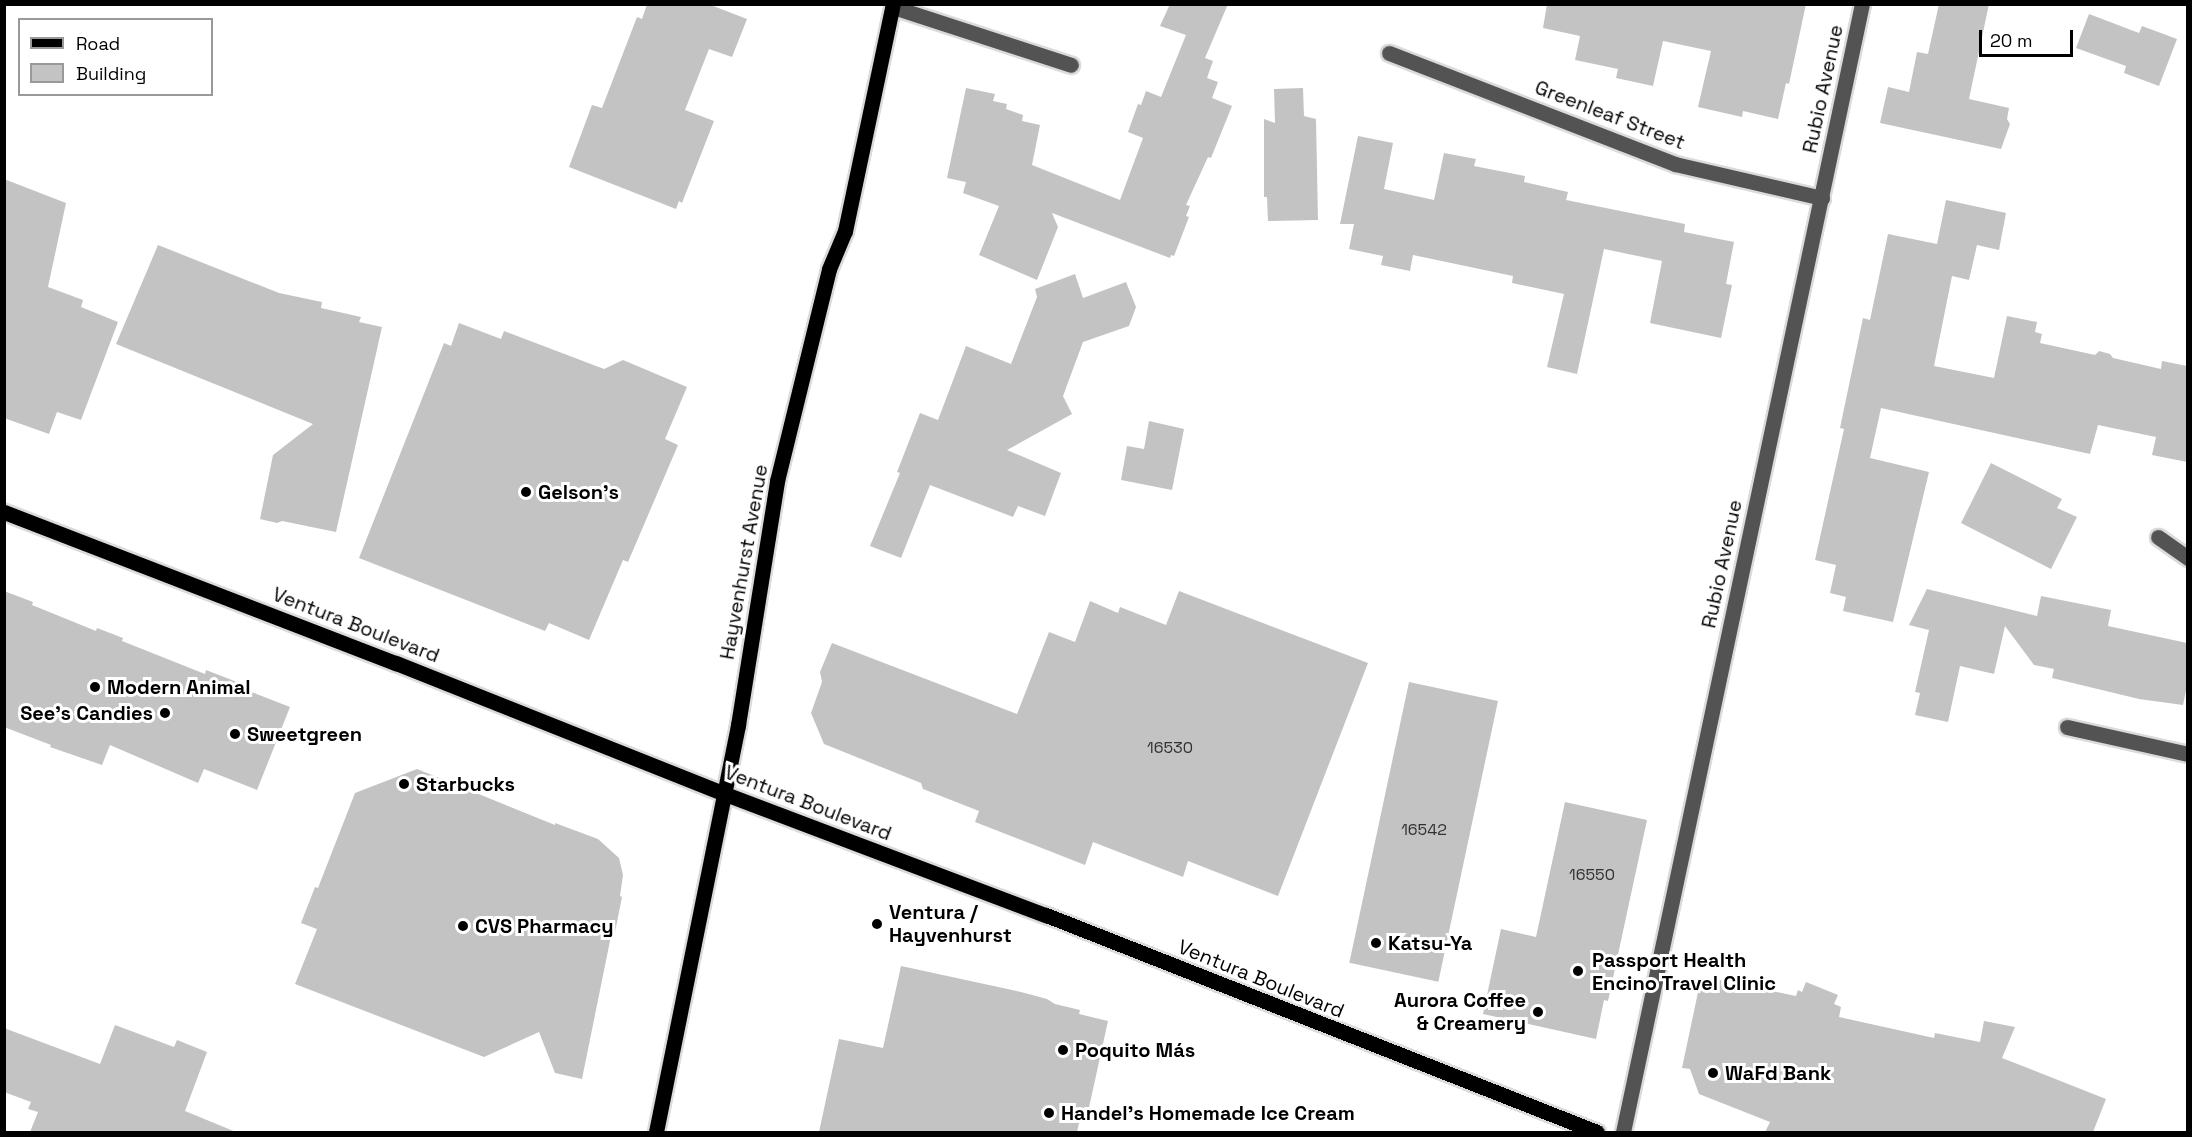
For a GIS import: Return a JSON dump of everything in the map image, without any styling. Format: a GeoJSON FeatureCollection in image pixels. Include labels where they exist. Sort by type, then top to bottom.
{"type":"FeatureCollection","features":[{"type":"Feature","properties":{"kind":"main road","name":"Hayvenhurst Avenue"},"geometry":{"type":"LineString","coordinates":[[656,1132],[725,794],[777,481],[829,268],[845,231],[893,6]]}},
{"type":"Feature","properties":{"kind":"main road","name":"Ventura Boulevard"},"geometry":{"type":"LineString","coordinates":[[4,512],[396,663],[725,794],[1046,915],[1597,1132]]}},
{"type":"Feature","properties":{"kind":"street","name":"Rubio Avenue"},"geometry":{"type":"LineString","coordinates":[[1623,1132],[1862,4]]}},
{"type":"Feature","properties":{"kind":"street"},"geometry":{"type":"LineString","coordinates":[[893,6],[1071,65]]}},
{"type":"Feature","properties":{"kind":"street","name":"Greenleaf Street"},"geometry":{"type":"LineString","coordinates":[[1389,53],[1675,164],[1822,198]]}},
{"type":"Feature","properties":{"kind":"street"},"geometry":{"type":"LineString","coordinates":[[2158,537],[2187,558]]}},
{"type":"Feature","properties":{"kind":"street"},"geometry":{"type":"LineString","coordinates":[[2067,727],[2187,754]]}},
{"type":"Feature","properties":{"kind":"building"},"geometry":{"type":"Polygon","coordinates":[[[647,4],[708,4],[747,19],[732,57],[709,49],[685,110],[714,121],[682,203],[679,201],[676,209],[569,167],[592,105],[602,108],[637,17],[642,19],[647,4]]]}},
{"type":"Feature","properties":{"kind":"building"},"geometry":{"type":"Polygon","coordinates":[[[1170,4],[1228,4],[1205,58],[1213,61],[1207,78],[1218,82],[1212,98],[1232,106],[1211,158],[1208,157],[1186,205],[1190,206],[1186,216],[1189,217],[1174,256],[1171,255],[1170,258],[1052,213],[1058,227],[1037,280],[979,255],[999,206],[963,193],[966,182],[947,178],[966,88],[995,94],[993,101],[1007,104],[1006,109],[1023,115],[1022,121],[1040,125],[1032,165],[1120,200],[1143,138],[1128,132],[1138,104],[1141,105],[1146,91],[1161,97],[1186,35],[1160,26],[1170,4]]]}},
{"type":"Feature","properties":{"kind":"building"},"geometry":{"type":"Polygon","coordinates":[[[1547,4],[1806,4],[1789,84],[1786,83],[1778,119],[1743,111],[1742,117],[1698,107],[1711,51],[1663,41],[1653,86],[1616,78],[1618,69],[1575,60],[1580,36],[1543,28],[1547,4]]]}},
{"type":"Feature","properties":{"kind":"building"},"geometry":{"type":"Polygon","coordinates":[[[1939,4],[1989,4],[1969,99],[2009,108],[2007,119],[2010,124],[2001,149],[1880,123],[1888,87],[1909,92],[1917,52],[1928,54],[1939,4]]]}},
{"type":"Feature","properties":{"kind":"building"},"geometry":{"type":"Polygon","coordinates":[[[2089,14],[2139,33],[2142,26],[2177,39],[2159,86],[2124,73],[2126,66],[2076,48],[2089,14]]]}},
{"type":"Feature","properties":{"kind":"building"},"geometry":{"type":"Polygon","coordinates":[[[1303,88],[1304,116],[1316,119],[1318,220],[1268,221],[1267,197],[1264,197],[1264,119],[1275,123],[1274,89],[1303,88]]]}},
{"type":"Feature","properties":{"kind":"building"},"geometry":{"type":"Polygon","coordinates":[[[1358,136],[1393,143],[1384,189],[1434,200],[1444,153],[1476,159],[1474,166],[1525,176],[1524,182],[1568,192],[1566,200],[1685,224],[1684,232],[1734,242],[1726,284],[1732,285],[1721,338],[1650,323],[1662,261],[1604,249],[1577,374],[1547,367],[1564,294],[1512,283],[1513,276],[1413,255],[1410,271],[1381,265],[1383,256],[1349,249],[1354,224],[1340,224],[1358,136]]]}},
{"type":"Feature","properties":{"kind":"building"},"geometry":{"type":"Polygon","coordinates":[[[4,179],[66,203],[48,287],[83,300],[81,307],[118,322],[81,420],[57,412],[49,434],[4,418],[4,179]]]}},
{"type":"Feature","properties":{"kind":"building"},"geometry":{"type":"Polygon","coordinates":[[[1946,200],[2006,213],[1999,250],[1977,245],[1969,280],[1952,276],[1934,366],[1994,378],[2007,316],[2037,322],[2035,332],[2042,334],[2040,343],[2095,355],[2099,351],[2110,354],[2113,358],[2161,369],[2162,361],[2187,366],[2187,462],[2152,455],[2156,437],[2098,425],[2090,454],[1881,408],[1870,458],[1929,472],[1893,622],[1843,611],[1846,597],[1830,593],[1836,565],[1815,560],[1844,429],[1840,428],[1863,318],[1870,320],[1888,234],[1937,244],[1946,200]]]}},
{"type":"Feature","properties":{"kind":"building"},"geometry":{"type":"Polygon","coordinates":[[[158,245],[279,293],[322,302],[321,308],[361,317],[359,322],[382,327],[336,532],[260,519],[273,455],[313,424],[116,344],[158,245]]]}},
{"type":"Feature","properties":{"kind":"building"},"geometry":{"type":"Polygon","coordinates":[[[1075,274],[1083,298],[1126,282],[1136,307],[1129,326],[1083,342],[1063,396],[1072,414],[1007,450],[1061,473],[1045,516],[1018,506],[1013,517],[930,485],[901,558],[870,546],[900,473],[897,472],[920,413],[938,420],[966,346],[1011,364],[1037,297],[1035,289],[1075,274]]]}},
{"type":"Feature","properties":{"kind":"building","name":"Gelson's"},"geometry":{"type":"Polygon","coordinates":[[[459,323],[501,339],[504,331],[604,369],[623,360],[687,387],[665,439],[678,445],[628,562],[623,560],[589,640],[549,623],[545,631],[359,558],[444,343],[451,346],[459,323]]]}},
{"type":"Feature","properties":{"kind":"building"},"geometry":{"type":"Polygon","coordinates":[[[1149,421],[1184,429],[1172,490],[1121,480],[1127,446],[1144,449],[1149,421]]]}},
{"type":"Feature","properties":{"kind":"building"},"geometry":{"type":"Polygon","coordinates":[[[1991,463],[2062,499],[2057,508],[2077,517],[2051,569],[1961,523],[1991,463]]]}},
{"type":"Feature","properties":{"kind":"building"},"geometry":{"type":"Polygon","coordinates":[[[1927,589],[2037,616],[2041,596],[2111,610],[2108,626],[2187,643],[2187,686],[2183,705],[2139,699],[2052,678],[2054,669],[2034,665],[2005,626],[1994,674],[1960,666],[1948,722],[1915,715],[1920,693],[1915,692],[1929,630],[1909,625],[1927,589]]]}},
{"type":"Feature","properties":{"kind":"building"},"geometry":{"type":"Polygon","coordinates":[[[4,591],[33,602],[32,605],[96,631],[97,628],[123,638],[122,641],[205,674],[206,670],[237,682],[236,686],[290,707],[257,790],[204,769],[198,783],[110,745],[102,765],[50,747],[51,745],[4,727],[4,591]]]}},
{"type":"Feature","properties":{"kind":"building"},"geometry":{"type":"Polygon","coordinates":[[[1179,591],[1368,663],[1278,896],[1188,861],[1183,877],[1093,842],[1085,865],[975,822],[979,811],[923,789],[921,783],[824,744],[811,713],[822,682],[820,672],[832,643],[1017,714],[1049,632],[1075,642],[1090,601],[1118,613],[1120,607],[1166,625],[1179,591]]]}},
{"type":"Feature","properties":{"kind":"building"},"geometry":{"type":"Polygon","coordinates":[[[1409,682],[1498,701],[1438,982],[1349,963],[1409,682]]]}},
{"type":"Feature","properties":{"kind":"building","name":"CVS Pharmacy"},"geometry":{"type":"Polygon","coordinates":[[[417,769],[555,825],[555,823],[598,839],[619,858],[623,875],[620,896],[622,897],[615,932],[612,931],[582,1079],[555,1073],[539,1032],[484,1057],[295,984],[317,929],[301,923],[315,887],[318,888],[355,793],[417,769]]]}},
{"type":"Feature","properties":{"kind":"building"},"geometry":{"type":"Polygon","coordinates":[[[1565,802],[1647,820],[1608,1001],[1604,1000],[1596,1039],[1483,1014],[1501,929],[1536,937],[1565,802]]]}},
{"type":"Feature","properties":{"kind":"building"},"geometry":{"type":"Polygon","coordinates":[[[901,966],[1021,992],[1080,1010],[1079,1014],[1108,1021],[1088,1112],[1082,1110],[1077,1132],[819,1132],[839,1039],[883,1048],[901,966]]]}},
{"type":"Feature","properties":{"kind":"building"},"geometry":{"type":"Polygon","coordinates":[[[1701,978],[1796,996],[1798,990],[1802,992],[1806,982],[1838,995],[1834,1004],[1841,1007],[1839,1017],[1934,1038],[1935,1033],[1980,1042],[1984,1021],[2015,1027],[2002,1058],[2106,1099],[2093,1132],[1765,1132],[1770,1122],[1699,1094],[1690,1069],[1682,1068],[1701,978]]]}},
{"type":"Feature","properties":{"kind":"building"},"geometry":{"type":"Polygon","coordinates":[[[115,1025],[174,1047],[177,1040],[207,1052],[185,1111],[236,1132],[30,1132],[38,1112],[28,1109],[31,1102],[4,1092],[4,1028],[100,1064],[115,1025]]]}},
{"type":"Feature","properties":{"kind":"place","name":"Gelson's"},"geometry":{"type":"Point","coordinates":[526,492]}},
{"type":"Feature","properties":{"kind":"place","name":"Modern Animal"},"geometry":{"type":"Point","coordinates":[95,687]}},
{"type":"Feature","properties":{"kind":"place","name":"See's Candies"},"geometry":{"type":"Point","coordinates":[165,713]}},
{"type":"Feature","properties":{"kind":"place","name":"Sweetgreen"},"geometry":{"type":"Point","coordinates":[235,734]}},
{"type":"Feature","properties":{"kind":"place","name":"Starbucks"},"geometry":{"type":"Point","coordinates":[404,784]}},
{"type":"Feature","properties":{"kind":"place","name":"Ventura / Hayvenhurst"},"geometry":{"type":"Point","coordinates":[877,924]}},
{"type":"Feature","properties":{"kind":"place","name":"CVS Pharmacy"},"geometry":{"type":"Point","coordinates":[463,926]}},
{"type":"Feature","properties":{"kind":"place","name":"Katsu-Ya"},"geometry":{"type":"Point","coordinates":[1376,943]}},
{"type":"Feature","properties":{"kind":"place","name":"Passport Health Encino Travel Clinic"},"geometry":{"type":"Point","coordinates":[1578,971]}},
{"type":"Feature","properties":{"kind":"place","name":"Aurora Coffee & Creamery"},"geometry":{"type":"Point","coordinates":[1538,1012]}},
{"type":"Feature","properties":{"kind":"place","name":"Poquito Más"},"geometry":{"type":"Point","coordinates":[1063,1050]}},
{"type":"Feature","properties":{"kind":"place","name":"WaFd Bank"},"geometry":{"type":"Point","coordinates":[1713,1073]}},
{"type":"Feature","properties":{"kind":"place","name":"Handel's Homemade Ice Cream"},"geometry":{"type":"Point","coordinates":[1049,1113]}}]}
